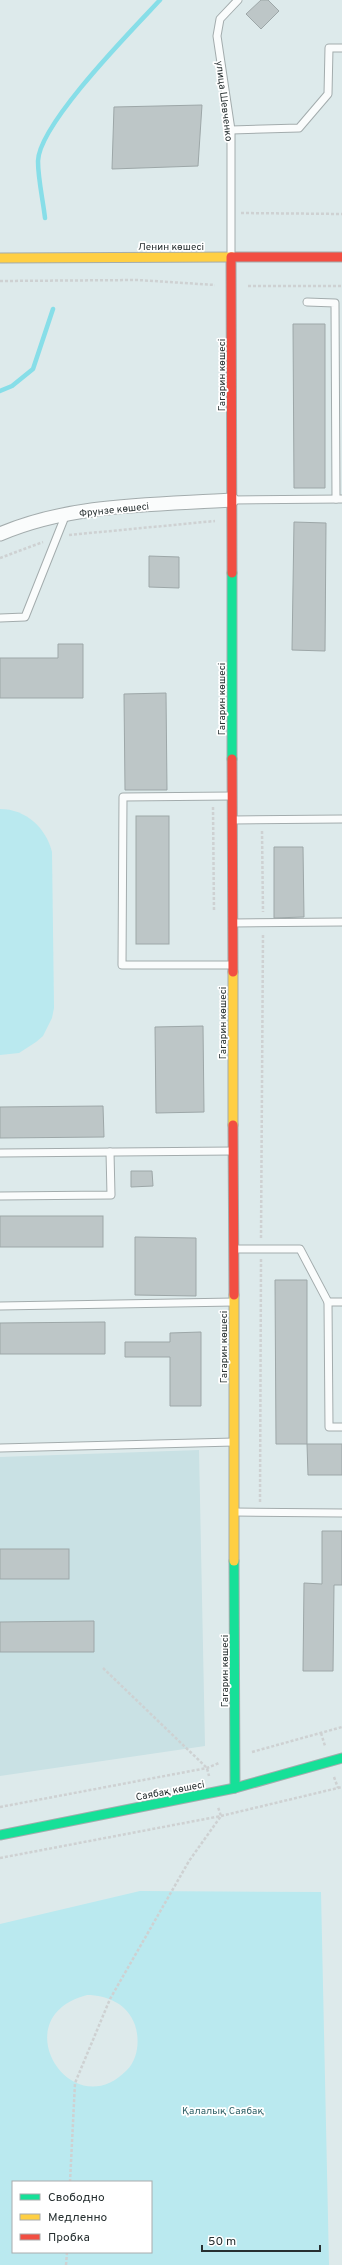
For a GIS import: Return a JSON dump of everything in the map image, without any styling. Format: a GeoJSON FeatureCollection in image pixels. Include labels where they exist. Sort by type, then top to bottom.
{"type":"FeatureCollection","features":[{"type":"Feature","properties":{"kind":"street","name":"Гагарин көшесі"},"geometry":{"type":"LineString","coordinates":[[231,257],[235,1788]]}},
{"type":"Feature","properties":{"kind":"street","name":"Ленин көшесі"},"geometry":{"type":"LineString","coordinates":[[0,258],[342,257]]}},
{"type":"Feature","properties":{"kind":"street","name":"Фрунзе көшесі"},"geometry":{"type":"LineString","coordinates":[[0,534],[15,528],[66,514],[124,507],[232,500]]}},
{"type":"Feature","properties":{"kind":"street","name":"Саябақ көшесі"},"geometry":{"type":"LineString","coordinates":[[0,1835],[235,1788],[342,1758]]}},
{"type":"Feature","properties":{"kind":"lane","name":"улица Шевченко"},"geometry":{"type":"LineString","coordinates":[[231,257],[231,130],[216,36],[220,19],[238,0]]}},
{"type":"Feature","properties":{"kind":"lane"},"geometry":{"type":"LineString","coordinates":[[231,130],[299,128],[328,94],[329,48],[342,48]]}},
{"type":"Feature","properties":{"kind":"lane"},"geometry":{"type":"LineString","coordinates":[[232,500],[339,499],[334,303],[307,302]]}},
{"type":"Feature","properties":{"kind":"lane"},"geometry":{"type":"LineString","coordinates":[[0,618],[24,618],[66,514]]}},
{"type":"Feature","properties":{"kind":"lane"},"geometry":{"type":"LineString","coordinates":[[232,796],[123,797],[122,965],[233,965]]}},
{"type":"Feature","properties":{"kind":"lane"},"geometry":{"type":"LineString","coordinates":[[233,820],[342,819]]}},
{"type":"Feature","properties":{"kind":"lane"},"geometry":{"type":"LineString","coordinates":[[233,923],[342,922]]}},
{"type":"Feature","properties":{"kind":"lane"},"geometry":{"type":"LineString","coordinates":[[0,1153],[233,1151]]}},
{"type":"Feature","properties":{"kind":"lane"},"geometry":{"type":"LineString","coordinates":[[0,1196],[111,1195],[110,1152]]}},
{"type":"Feature","properties":{"kind":"lane"},"geometry":{"type":"LineString","coordinates":[[234,1249],[300,1249],[328,1302],[329,1427],[342,1427]]}},
{"type":"Feature","properties":{"kind":"lane"},"geometry":{"type":"LineString","coordinates":[[0,1306],[234,1302]]}},
{"type":"Feature","properties":{"kind":"lane"},"geometry":{"type":"LineString","coordinates":[[328,1302],[342,1302]]}},
{"type":"Feature","properties":{"kind":"lane"},"geometry":{"type":"LineString","coordinates":[[0,1448],[234,1442]]}},
{"type":"Feature","properties":{"kind":"lane"},"geometry":{"type":"LineString","coordinates":[[234,1512],[342,1513]]}},
{"type":"Feature","properties":{"kind":"path"},"geometry":{"type":"LineString","coordinates":[[231,213],[342,214]]}},
{"type":"Feature","properties":{"kind":"path"},"geometry":{"type":"LineString","coordinates":[[0,281],[138,280],[231,286],[342,286]]}},
{"type":"Feature","properties":{"kind":"path"},"geometry":{"type":"LineString","coordinates":[[0,558],[56,537],[84,532],[232,520]]}},
{"type":"Feature","properties":{"kind":"path"},"geometry":{"type":"LineString","coordinates":[[260,1512],[263,922],[262,820]]}},
{"type":"Feature","properties":{"kind":"path"},"geometry":{"type":"LineString","coordinates":[[103,1668],[207,1768],[221,1816]]}},
{"type":"Feature","properties":{"kind":"path"},"geometry":{"type":"LineString","coordinates":[[0,1807],[207,1768],[235,1757],[342,1727]]}},
{"type":"Feature","properties":{"kind":"path"},"geometry":{"type":"LineString","coordinates":[[0,1858],[221,1816],[342,1787]]}},
{"type":"Feature","properties":{"kind":"path"},"geometry":{"type":"LineString","coordinates":[[70,2181],[75,2083],[110,1999],[189,1861],[221,1816]]}},
{"type":"Feature","properties":{"kind":"path"},"geometry":{"type":"LineString","coordinates":[[66,2253],[66,2265]]}},
{"type":"Feature","properties":{"kind":"shaded area"},"geometry":{"type":"Polygon","coordinates":[[[199,1450],[205,1746],[0,1776],[0,1457],[199,1450]]]}},
{"type":"Feature","properties":{"kind":"green space"},"geometry":{"type":"Polygon","coordinates":[[[0,809],[18,812],[34,822],[45,835],[52,852],[54,1008],[52,1018],[43,1036],[19,1053],[0,1055],[0,809]]]}},
{"type":"Feature","properties":{"kind":"green space","name":"Қалалық Саябақ"},"geometry":{"type":"Polygon","coordinates":[[[140,1891],[321,1892],[329,2265],[0,2265],[0,1924],[140,1891]],[[87,1995],[62,2007],[50,2024],[48,2044],[54,2062],[67,2078],[85,2086],[106,2084],[127,2070],[134,2060],[138,2043],[135,2025],[127,2011],[116,2002],[95,1995],[87,1995]]]}},
{"type":"Feature","properties":{"kind":"building"},"geometry":{"type":"Polygon","coordinates":[[[261,0],[268,0],[279,11],[261,29],[246,14],[261,0]]]}},
{"type":"Feature","properties":{"kind":"building"},"geometry":{"type":"Polygon","coordinates":[[[202,105],[198,166],[112,169],[114,107],[202,105]]]}},
{"type":"Feature","properties":{"kind":"building"},"geometry":{"type":"Polygon","coordinates":[[[293,324],[325,324],[325,488],[294,488],[293,324]]]}},
{"type":"Feature","properties":{"kind":"building"},"geometry":{"type":"Polygon","coordinates":[[[294,522],[326,523],[325,651],[292,650],[294,522]]]}},
{"type":"Feature","properties":{"kind":"building"},"geometry":{"type":"Polygon","coordinates":[[[149,556],[179,557],[179,588],[149,587],[149,556]]]}},
{"type":"Feature","properties":{"kind":"building"},"geometry":{"type":"Polygon","coordinates":[[[58,644],[83,644],[83,698],[0,698],[0,658],[58,658],[58,644]]]}},
{"type":"Feature","properties":{"kind":"building"},"geometry":{"type":"Polygon","coordinates":[[[166,693],[167,790],[125,790],[124,694],[166,693]]]}},
{"type":"Feature","properties":{"kind":"building"},"geometry":{"type":"Polygon","coordinates":[[[136,816],[169,816],[169,944],[136,944],[136,816]]]}},
{"type":"Feature","properties":{"kind":"building"},"geometry":{"type":"Polygon","coordinates":[[[274,847],[303,847],[304,917],[274,918],[274,847]]]}},
{"type":"Feature","properties":{"kind":"building"},"geometry":{"type":"Polygon","coordinates":[[[203,1026],[204,1112],[156,1113],[155,1027],[203,1026]]]}},
{"type":"Feature","properties":{"kind":"building"},"geometry":{"type":"Polygon","coordinates":[[[103,1106],[104,1137],[0,1138],[0,1107],[103,1106]]]}},
{"type":"Feature","properties":{"kind":"building"},"geometry":{"type":"Polygon","coordinates":[[[131,1171],[152,1171],[153,1186],[131,1187],[131,1171]]]}},
{"type":"Feature","properties":{"kind":"building"},"geometry":{"type":"Polygon","coordinates":[[[0,1216],[103,1216],[103,1247],[0,1247],[0,1216]]]}},
{"type":"Feature","properties":{"kind":"building"},"geometry":{"type":"Polygon","coordinates":[[[135,1237],[196,1238],[196,1296],[135,1295],[135,1237]]]}},
{"type":"Feature","properties":{"kind":"building"},"geometry":{"type":"Polygon","coordinates":[[[275,1280],[307,1280],[307,1444],[276,1444],[275,1280]]]}},
{"type":"Feature","properties":{"kind":"building"},"geometry":{"type":"Polygon","coordinates":[[[105,1322],[105,1354],[0,1354],[0,1323],[105,1322]]]}},
{"type":"Feature","properties":{"kind":"building"},"geometry":{"type":"Polygon","coordinates":[[[201,1332],[201,1406],[170,1406],[170,1357],[125,1357],[125,1342],[170,1342],[170,1333],[201,1332]]]}},
{"type":"Feature","properties":{"kind":"building"},"geometry":{"type":"Polygon","coordinates":[[[307,1444],[342,1444],[342,1475],[308,1475],[307,1444]]]}},
{"type":"Feature","properties":{"kind":"building"},"geometry":{"type":"Polygon","coordinates":[[[322,1531],[342,1531],[342,1585],[334,1585],[333,1671],[303,1671],[304,1583],[322,1584],[322,1531]]]}},
{"type":"Feature","properties":{"kind":"building"},"geometry":{"type":"Polygon","coordinates":[[[0,1549],[69,1549],[69,1579],[0,1579],[0,1549]]]}},
{"type":"Feature","properties":{"kind":"building"},"geometry":{"type":"Polygon","coordinates":[[[94,1621],[94,1652],[0,1652],[0,1622],[94,1621]]]}},
{"type":"Feature","properties":{"kind":"waterway"},"geometry":{"type":"LineString","coordinates":[[45,218],[38,168],[42,145],[54,124],[89,78],[109,54],[160,0]]}},
{"type":"Feature","properties":{"kind":"waterway"},"geometry":{"type":"LineString","coordinates":[[0,391],[12,386],[33,369],[53,309]]}},
{"type":"Feature","properties":{"kind":"traffic: fast"},"geometry":{"type":"LineString","coordinates":[[232,573],[232,759]]}},
{"type":"Feature","properties":{"kind":"traffic: fast"},"geometry":{"type":"LineString","coordinates":[[234,1561],[235,1788]]}},
{"type":"Feature","properties":{"kind":"traffic: fast"},"geometry":{"type":"LineString","coordinates":[[0,1835],[235,1788],[342,1758]]}},
{"type":"Feature","properties":{"kind":"traffic: slow"},"geometry":{"type":"LineString","coordinates":[[0,258],[232,257]]}},
{"type":"Feature","properties":{"kind":"traffic: slow"},"geometry":{"type":"LineString","coordinates":[[233,972],[233,1125]]}},
{"type":"Feature","properties":{"kind":"traffic: slow"},"geometry":{"type":"LineString","coordinates":[[234,1295],[234,1561]]}},
{"type":"Feature","properties":{"kind":"traffic: jam"},"geometry":{"type":"LineString","coordinates":[[231,257],[232,573]]}},
{"type":"Feature","properties":{"kind":"traffic: jam"},"geometry":{"type":"LineString","coordinates":[[232,257],[342,257]]}},
{"type":"Feature","properties":{"kind":"traffic: jam"},"geometry":{"type":"LineString","coordinates":[[232,759],[233,972]]}},
{"type":"Feature","properties":{"kind":"traffic: jam"},"geometry":{"type":"LineString","coordinates":[[233,1125],[234,1295]]}}]}
